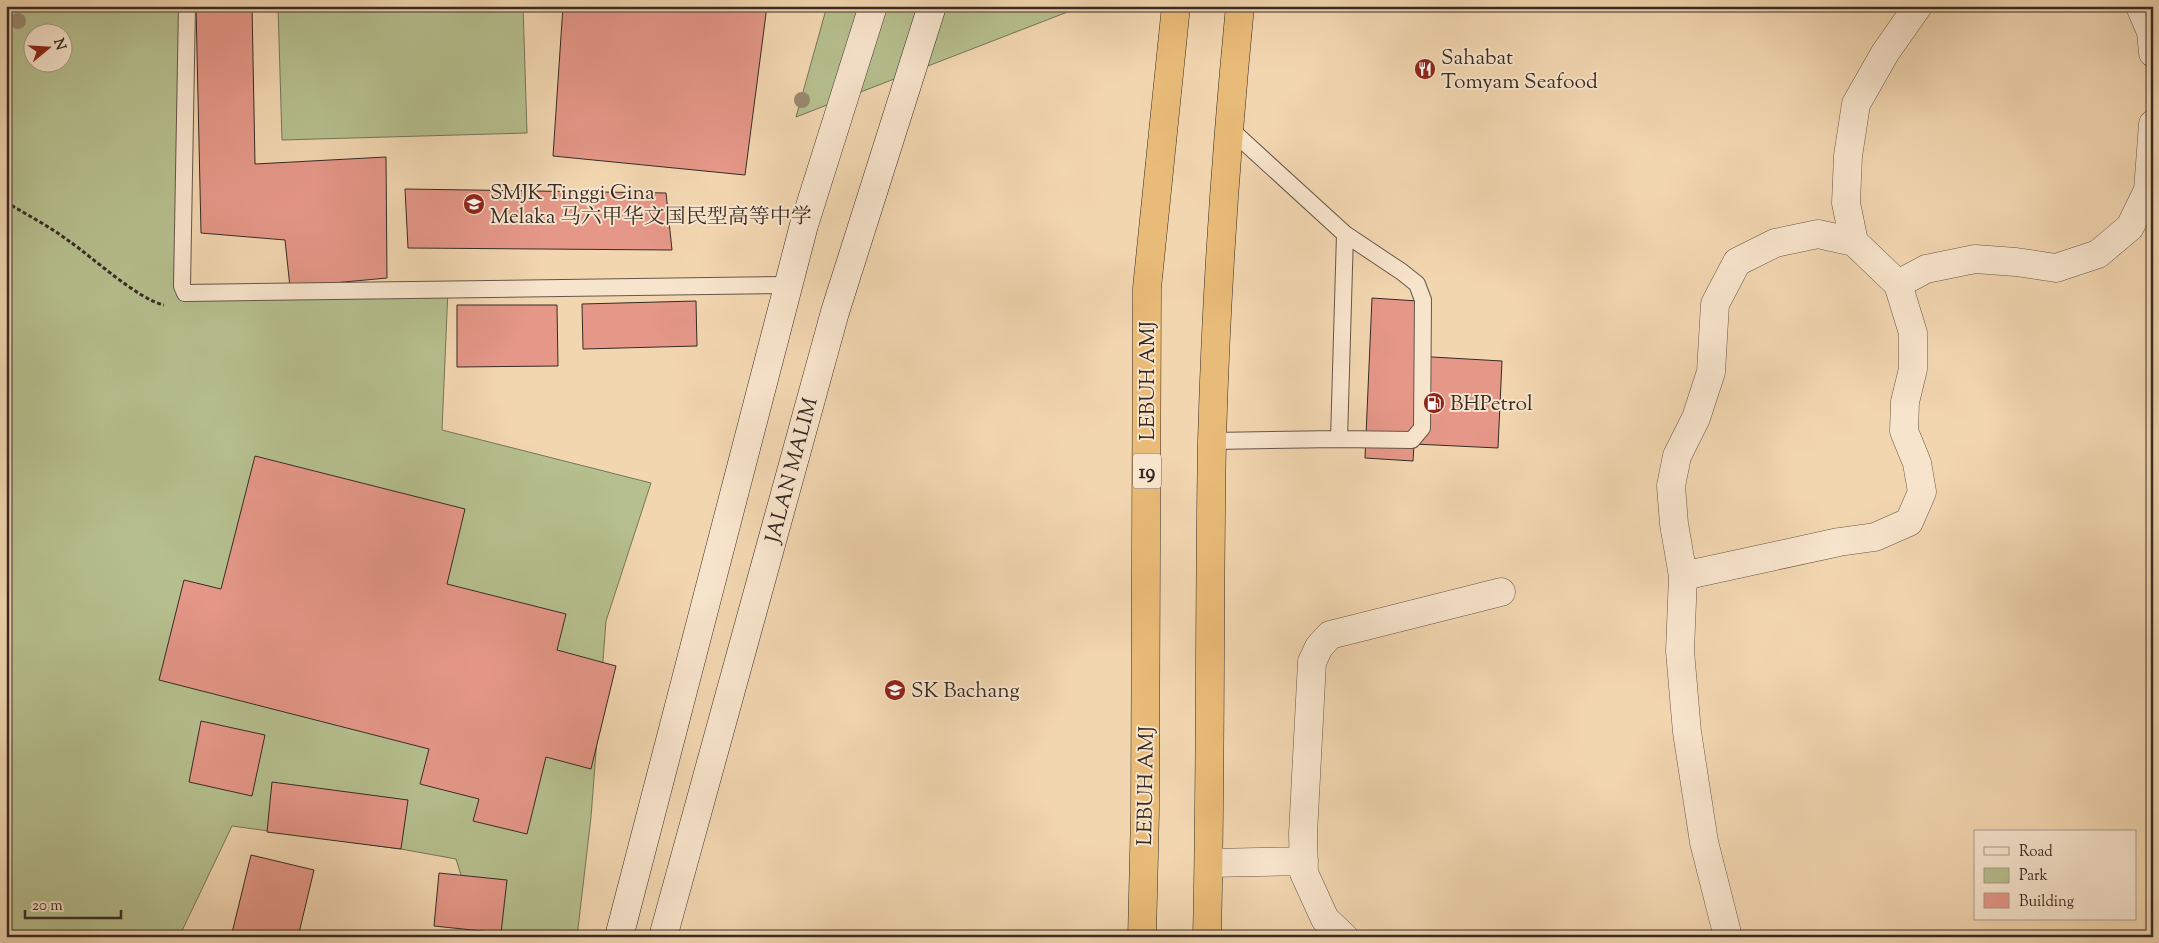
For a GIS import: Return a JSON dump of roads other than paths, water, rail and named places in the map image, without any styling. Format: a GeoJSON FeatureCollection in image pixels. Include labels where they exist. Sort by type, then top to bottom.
{"type":"FeatureCollection","features":[{"type":"Feature","properties":{"kind":"highway","name":"LEBUH AMJ"},"geometry":{"type":"LineString","coordinates":[[1142,937],[1145,812],[1147,288],[1176,6]]}},
{"type":"Feature","properties":{"kind":"highway"},"geometry":{"type":"LineString","coordinates":[[1207,937],[1212,441],[1219,263],[1240,6]]}},
{"type":"Feature","properties":{"kind":"street"},"geometry":{"type":"LineString","coordinates":[[619,937],[804,225],[873,6]]}},
{"type":"Feature","properties":{"kind":"street","name":"JALAN MALIM"},"geometry":{"type":"LineString","coordinates":[[662,937],[834,312],[932,6]]}},
{"type":"Feature","properties":{"kind":"street"},"geometry":{"type":"LineString","coordinates":[[1854,242],[1846,204],[1848,156],[1856,104],[1885,53],[1918,6]]}},
{"type":"Feature","properties":{"kind":"street"},"geometry":{"type":"LineString","coordinates":[[2140,6],[2151,32],[2153,53]]}},
{"type":"Feature","properties":{"kind":"street"},"geometry":{"type":"LineString","coordinates":[[1898,284],[1926,269],[1975,260],[2016,262],[2056,268],[2098,254],[2130,227],[2148,190],[2153,124]]}},
{"type":"Feature","properties":{"kind":"street"},"geometry":{"type":"LineString","coordinates":[[1683,576],[1839,542],[1875,537],[1909,522],[1922,492],[1917,463],[1904,431],[1905,402],[1912,369],[1913,333],[1898,284],[1854,242],[1818,234],[1775,242],[1737,262],[1715,304],[1711,372],[1696,418],[1677,456],[1672,486],[1674,524],[1683,576],[1680,651],[1687,732],[1704,842],[1728,937]]}},
{"type":"Feature","properties":{"kind":"street"},"geometry":{"type":"LineString","coordinates":[[1344,937],[1325,919],[1304,873],[1303,834],[1312,662],[1319,647],[1330,635],[1501,592]]}},
{"type":"Feature","properties":{"kind":"street"},"geometry":{"type":"LineString","coordinates":[[1209,863],[1304,861]]}},
{"type":"Feature","properties":{"kind":"lane"},"geometry":{"type":"LineString","coordinates":[[187,6],[182,286],[185,293],[788,285]]}},
{"type":"Feature","properties":{"kind":"lane"},"geometry":{"type":"LineString","coordinates":[[1212,441],[1412,440],[1422,428],[1423,300],[1417,284],[1345,234],[1229,128]]}},
{"type":"Feature","properties":{"kind":"lane"},"geometry":{"type":"LineString","coordinates":[[1339,439],[1345,234]]}},
{"type":"Feature","properties":{"kind":"place","name":"Sahabat Tomyam Seafood"},"geometry":{"type":"Point","coordinates":[1425,69]}},
{"type":"Feature","properties":{"kind":"place","name":"SMJK Tinggi Cina Melaka 马六甲华文国民型高等中学"},"geometry":{"type":"Point","coordinates":[474,204]}},
{"type":"Feature","properties":{"kind":"place","name":"BHPetrol"},"geometry":{"type":"Point","coordinates":[1434,403]}},
{"type":"Feature","properties":{"kind":"place","name":"SK Bachang"},"geometry":{"type":"Point","coordinates":[895,690]}}]}
